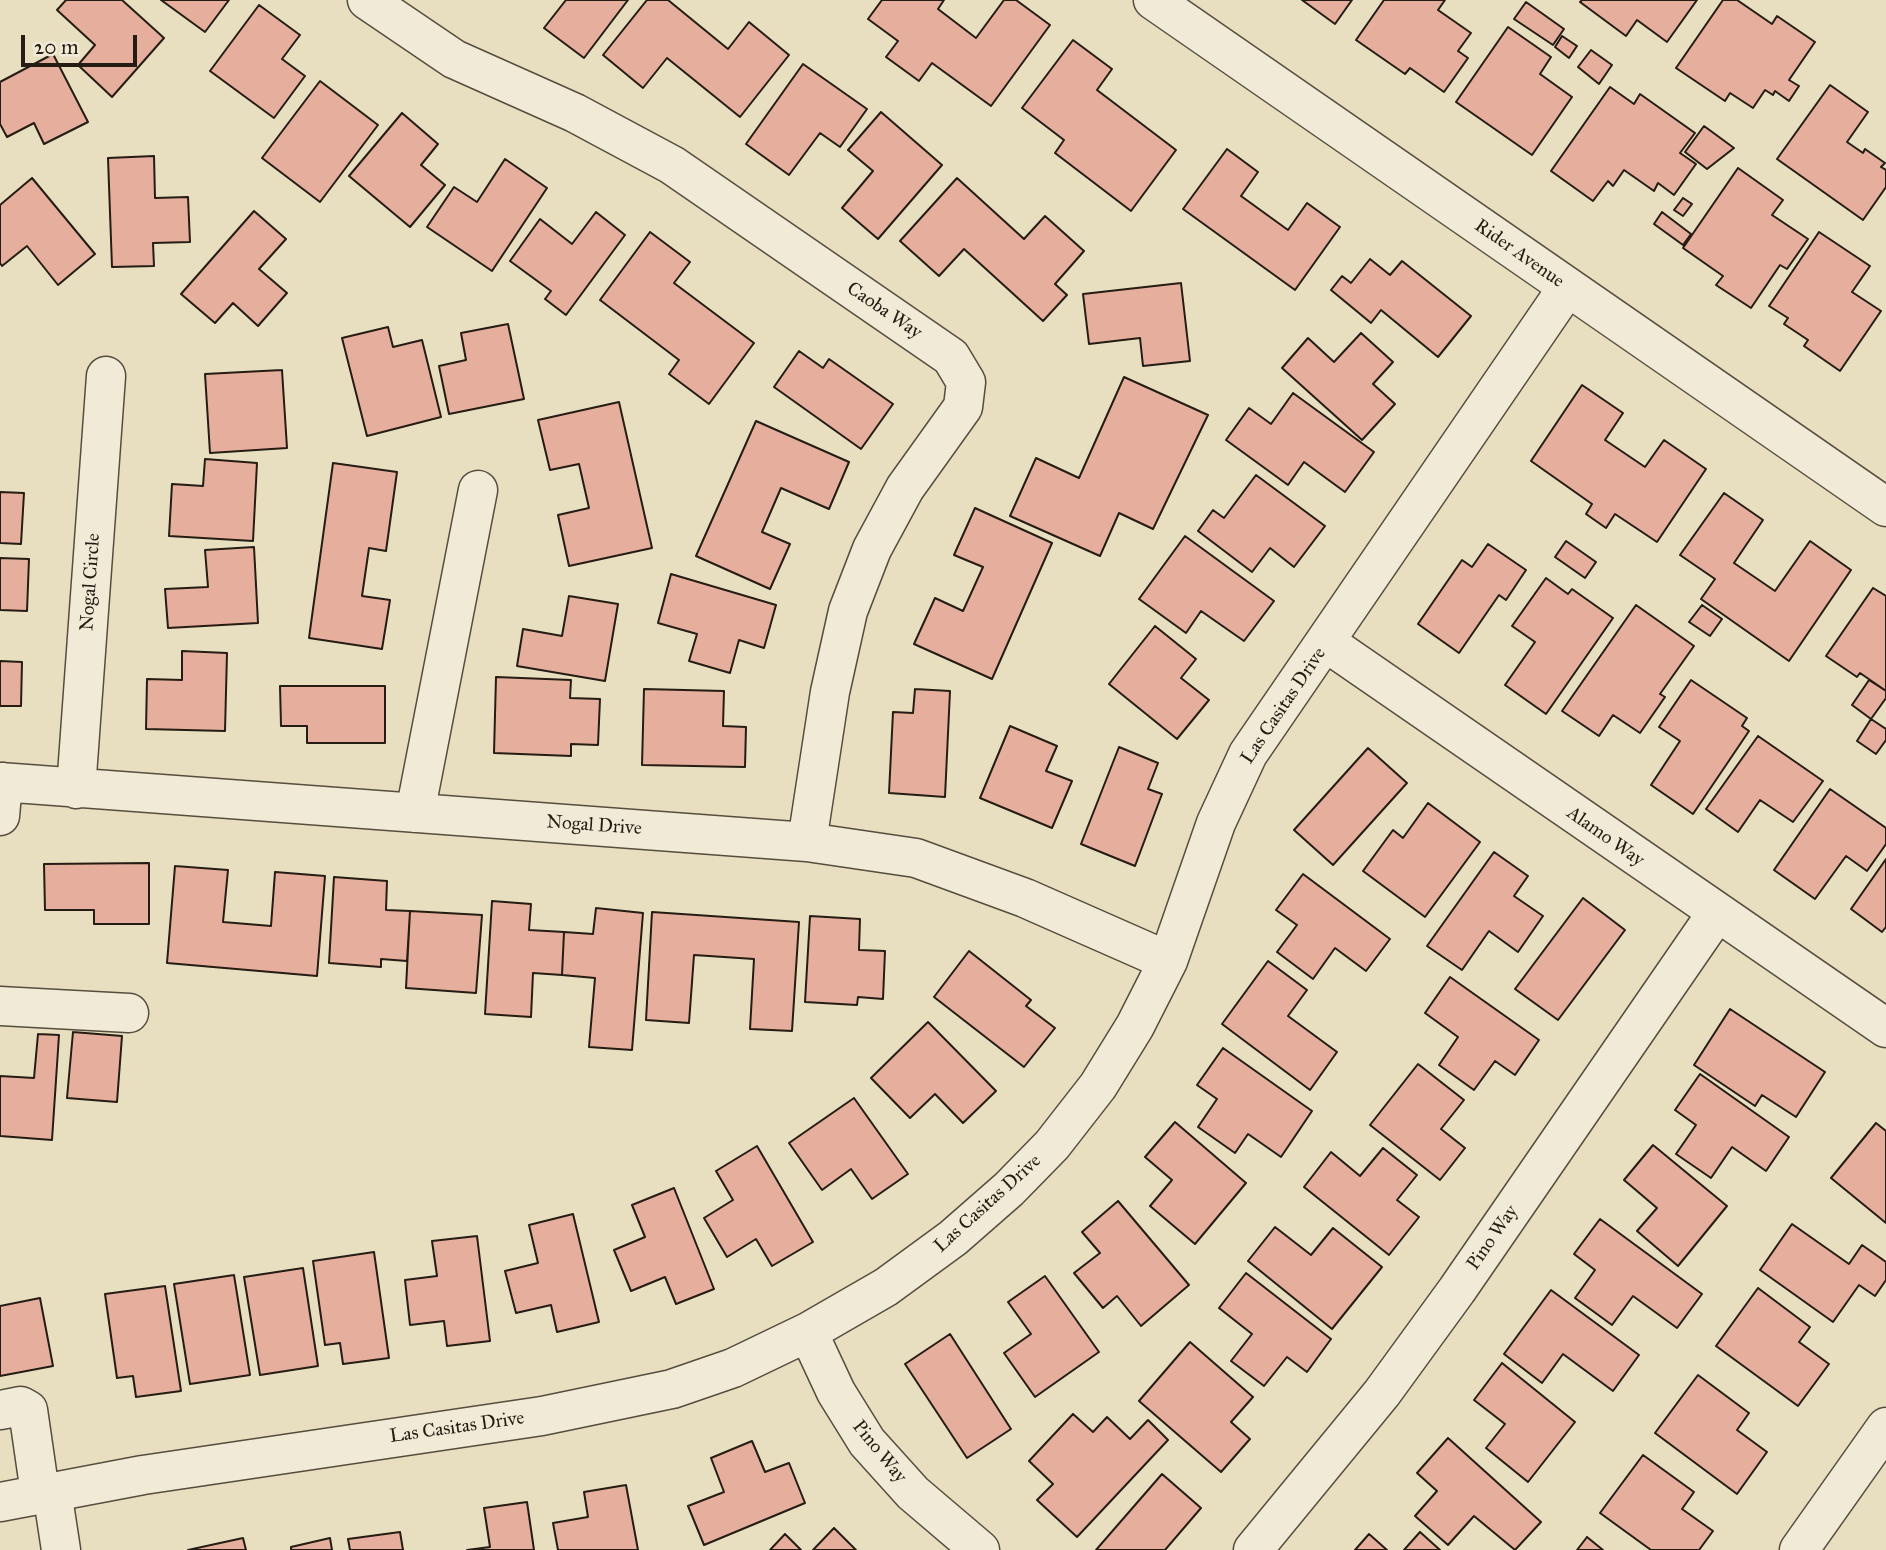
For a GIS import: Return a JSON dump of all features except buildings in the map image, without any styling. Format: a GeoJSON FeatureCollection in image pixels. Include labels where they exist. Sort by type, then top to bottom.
{"type":"FeatureCollection","features":[{"type":"Feature","properties":{"kind":"street","name":"Caoba Way"},"geometry":{"type":"LineString","coordinates":[[367,0],[454,59],[575,113],[672,165],[951,357],[966,382],[963,407],[905,488],[872,549],[848,611],[830,692],[807,842]]}},
{"type":"Feature","properties":{"kind":"street","name":"Rider Avenue"},"geometry":{"type":"LineString","coordinates":[[1153,0],[1886,507]]}},
{"type":"Feature","properties":{"kind":"street","name":"Las Casitas Drive"},"geometry":{"type":"LineString","coordinates":[[0,1502],[46,1492],[614,1402],[672,1389],[733,1368],[808,1332],[886,1287],[953,1238],[1035,1163],[1098,1086],[1135,1026],[1168,961],[1216,823],[1248,754],[1327,643],[1567,288]]}},
{"type":"Feature","properties":{"kind":"street","name":"Nogal Circle"},"geometry":{"type":"LineString","coordinates":[[76,789],[106,376]]}},
{"type":"Feature","properties":{"kind":"street"},"geometry":{"type":"LineString","coordinates":[[415,813],[478,490]]}},
{"type":"Feature","properties":{"kind":"street","name":"Alamo Way"},"geometry":{"type":"LineString","coordinates":[[1327,643],[1716,914],[1886,1028]]}},
{"type":"Feature","properties":{"kind":"street","name":"Nogal Drive"},"geometry":{"type":"LineString","coordinates":[[1,793],[76,789],[807,842],[916,858],[1025,898],[1168,961]]}},
{"type":"Feature","properties":{"kind":"street","name":"Pino Way"},"geometry":{"type":"LineString","coordinates":[[1253,1550],[1382,1393],[1450,1300],[1716,914]]}},
{"type":"Feature","properties":{"kind":"street"},"geometry":{"type":"LineString","coordinates":[[0,1006],[129,1013]]}},
{"type":"Feature","properties":{"kind":"street","name":"Pino Way"},"geometry":{"type":"LineString","coordinates":[[808,1332],[836,1392],[867,1442],[913,1493],[980,1550]]}},
{"type":"Feature","properties":{"kind":"street"},"geometry":{"type":"LineString","coordinates":[[0,1410],[21,1406],[27,1409],[61,1550]]}},
{"type":"Feature","properties":{"kind":"street"},"geometry":{"type":"LineString","coordinates":[[1799,1550],[1886,1427]]}}]}
